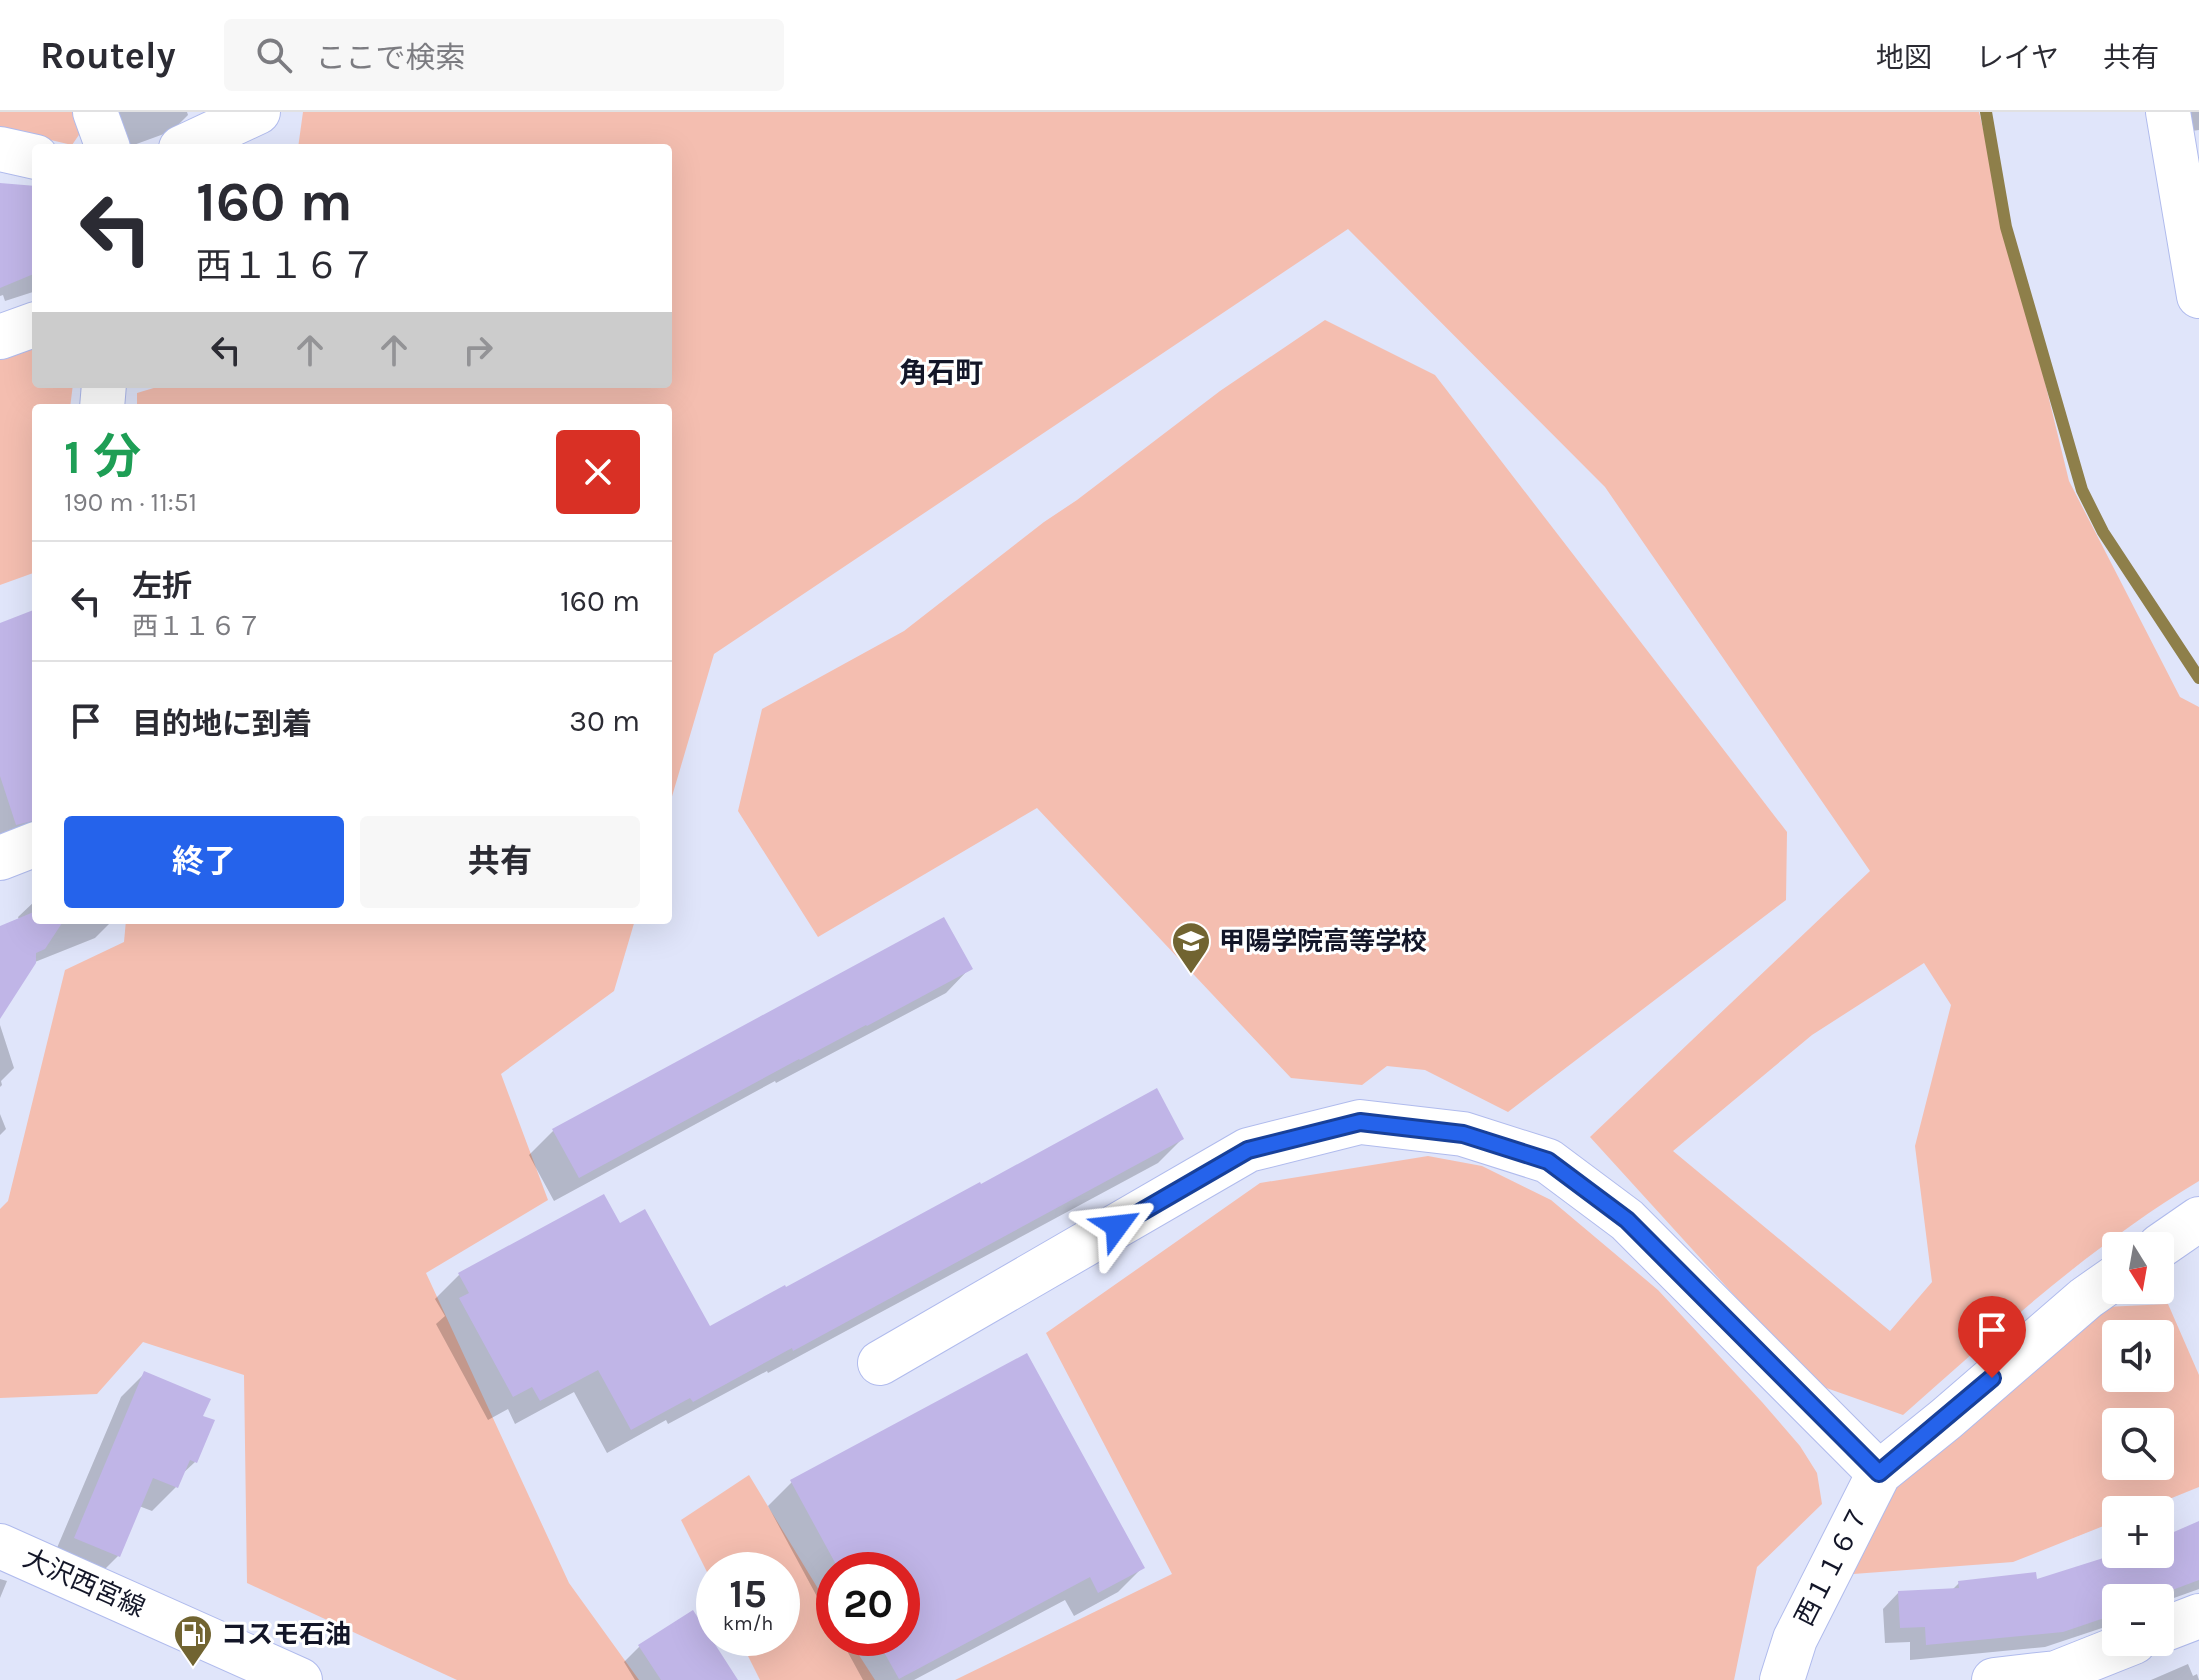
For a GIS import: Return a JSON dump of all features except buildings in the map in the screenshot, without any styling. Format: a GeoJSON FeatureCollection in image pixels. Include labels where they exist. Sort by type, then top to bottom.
{"type":"FeatureCollection","features":[{"type":"Feature","properties":{"kind":"street"},"geometry":{"type":"LineString","coordinates":[[95,112],[107,144]]}},
{"type":"Feature","properties":{"kind":"street"},"geometry":{"type":"LineString","coordinates":[[2168,112],[2199,296]]}},
{"type":"Feature","properties":{"kind":"street"},"geometry":{"type":"LineString","coordinates":[[189,144],[253,113]]}},
{"type":"Feature","properties":{"kind":"street"},"geometry":{"type":"LineString","coordinates":[[0,149],[32,156]]}},
{"type":"Feature","properties":{"kind":"street"},"geometry":{"type":"LineString","coordinates":[[0,337],[32,325]]}},
{"type":"Feature","properties":{"kind":"street"},"geometry":{"type":"LineString","coordinates":[[0,858],[32,846]]}},
{"type":"Feature","properties":{"kind":"street"},"geometry":{"type":"LineString","coordinates":[[880,1363],[1248,1150],[1360,1122],[1463,1134],[1548,1161],[1627,1220],[1879,1473]]}},
{"type":"Feature","properties":{"kind":"street"},"geometry":{"type":"LineString","coordinates":[[2174,1236],[2199,1219]]}},
{"type":"Feature","properties":{"kind":"street","name":"西１１６７"},"geometry":{"type":"LineString","coordinates":[[1782,1680],[1795,1639],[1879,1473],[2102,1287]]}},
{"type":"Feature","properties":{"kind":"street","name":"大沢西宮線"},"geometry":{"type":"LineString","coordinates":[[2,1542],[300,1680]]}},
{"type":"Feature","properties":{"kind":"street"},"geometry":{"type":"LineString","coordinates":[[2174,1626],[2199,1616]]}},
{"type":"Feature","properties":{"kind":"street"},"geometry":{"type":"LineString","coordinates":[[1994,1680],[2056,1673],[2102,1655]]}},
{"type":"Feature","properties":{"kind":"shaded area"},"geometry":{"type":"Polygon","coordinates":[[[0,112],[80,112],[85,126],[73,144],[0,128],[0,112]]]}},
{"type":"Feature","properties":{"kind":"shaded area"},"geometry":{"type":"Polygon","coordinates":[[[303,112],[1979,112],[2069,481],[2180,697],[2199,707],[2199,1181],[2123,1232],[2102,1232],[2102,1247],[2009,1321],[1903,1415],[1815,1384],[1590,1137],[1870,871],[1605,487],[1348,229],[714,654],[672,796],[672,404],[137,404],[137,393],[154,388],[672,388],[672,144],[299,144],[303,112]],[[1924,963],[1812,1035],[1673,1151],[1890,1331],[1932,1282],[1915,1146],[1951,1005],[1924,963]]]}},
{"type":"Feature","properties":{"kind":"shaded area"},"geometry":{"type":"Polygon","coordinates":[[[1325,320],[1435,375],[1787,832],[1786,900],[1508,1112],[1425,1070],[1387,1066],[1362,1085],[1291,1078],[1037,808],[818,937],[738,811],[762,709],[904,631],[1220,391],[1325,320]]]}},
{"type":"Feature","properties":{"kind":"shaded area"},"geometry":{"type":"Polygon","coordinates":[[[32,344],[32,388],[72,388],[70,404],[32,404],[32,573],[0,585],[0,356],[32,344]]]}},
{"type":"Feature","properties":{"kind":"shaded area"},"geometry":{"type":"Polygon","coordinates":[[[126,924],[634,924],[614,991],[501,1074],[548,1200],[426,1273],[569,1583],[639,1680],[457,1680],[247,1583],[244,1375],[143,1342],[97,1394],[0,1398],[0,1209],[8,1201],[65,970],[124,942],[126,924]]]}},
{"type":"Feature","properties":{"kind":"shaded area"},"geometry":{"type":"Polygon","coordinates":[[[1428,1156],[1482,1166],[1551,1200],[1658,1290],[1762,1402],[1800,1446],[1817,1473],[1822,1504],[1757,1567],[1734,1680],[955,1680],[1172,1574],[1046,1333],[1260,1183],[1428,1156]]]}},
{"type":"Feature","properties":{"kind":"shaded area"},"geometry":{"type":"Polygon","coordinates":[[[2168,1304],[2199,1375],[2199,1487],[2174,1497],[2102,1496],[2102,1527],[2013,1562],[1840,1575],[1893,1487],[2105,1307],[2168,1304]]]}},
{"type":"Feature","properties":{"kind":"shaded area"},"geometry":{"type":"Polygon","coordinates":[[[749,1475],[796,1552],[697,1552],[681,1520],[749,1475]]]}},
{"type":"Feature","properties":{"kind":"shaded area"},"geometry":{"type":"Polygon","coordinates":[[[800,1559],[816,1585],[816,1656],[860,1656],[875,1680],[760,1680],[748,1656],[800,1656],[800,1559]]]}},
{"type":"Feature","properties":{"kind":"waterway"},"geometry":{"type":"LineString","coordinates":[[1986,112],[2006,227],[2082,490],[2103,532],[2199,678]]}},
{"type":"Feature","properties":{"kind":"place","name":"甲陽学院高等学校"},"geometry":{"type":"Point","coordinates":[1191,975]}},
{"type":"Feature","properties":{"kind":"place","name":"コスモ石油"},"geometry":{"type":"Point","coordinates":[193,1668]}},
{"type":"Feature","properties":{"kind":"district","name":"角石町"},"geometry":{"type":"Point","coordinates":[941,372]}},
{"type":"Feature","properties":{"kind":"route"},"geometry":{"type":"LineString","coordinates":[[1117,1226],[1248,1150],[1360,1122],[1463,1134],[1548,1161],[1627,1220],[1879,1473],[1992,1378]]}}]}
